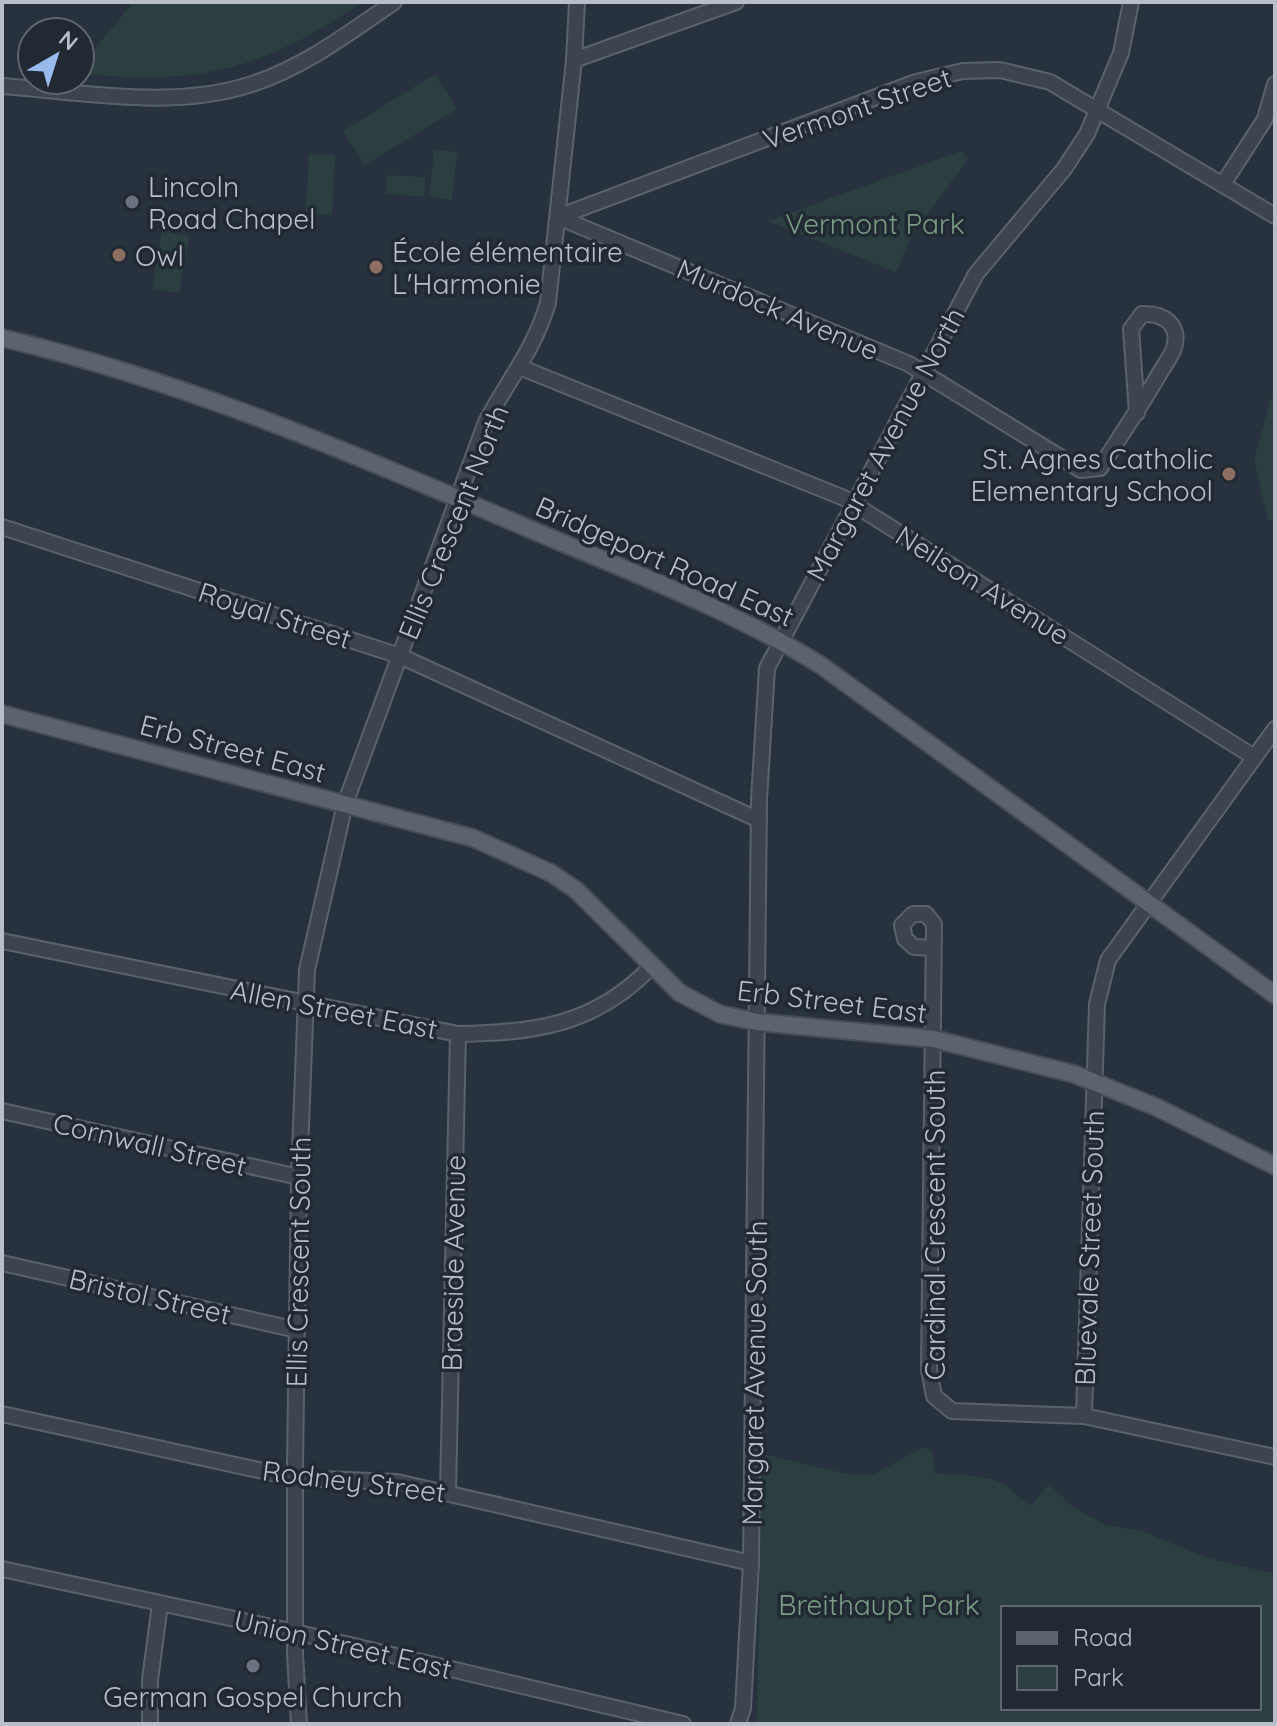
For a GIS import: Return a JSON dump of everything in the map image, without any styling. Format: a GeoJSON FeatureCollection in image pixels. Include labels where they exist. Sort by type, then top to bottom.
{"type":"FeatureCollection","features":[{"type":"Feature","properties":{"kind":"main road","name":"Bridgeport Road East"},"geometry":{"type":"LineString","coordinates":[[2,338],[95,360],[211,399],[459,499],[744,620],[822,666],[1275,995]]}},
{"type":"Feature","properties":{"kind":"main road","name":"Erb Street East"},"geometry":{"type":"LineString","coordinates":[[2,714],[473,838],[551,873],[599,910],[651,967],[697,1004],[720,1014],[757,1022],[934,1039],[1094,1080],[1275,1166]]}},
{"type":"Feature","properties":{"kind":"street"},"geometry":{"type":"LineString","coordinates":[[2,86],[170,96],[211,94],[282,73],[394,2]]}},
{"type":"Feature","properties":{"kind":"street","name":"Ellis Crescent North"},"geometry":{"type":"LineString","coordinates":[[345,804],[486,422],[522,368],[539,333],[548,303],[574,60],[577,2]]}},
{"type":"Feature","properties":{"kind":"street"},"geometry":{"type":"LineString","coordinates":[[574,60],[736,2]]}},
{"type":"Feature","properties":{"kind":"street","name":"Margaret Avenue North"},"geometry":{"type":"LineString","coordinates":[[757,1022],[759,820],[765,678],[781,640],[976,274],[1064,169],[1099,109],[1121,53],[1131,2]]}},
{"type":"Feature","properties":{"kind":"street","name":"Vermont Street"},"geometry":{"type":"LineString","coordinates":[[558,217],[916,82],[963,71],[1000,70],[1050,82],[1275,216]]}},
{"type":"Feature","properties":{"kind":"street"},"geometry":{"type":"LineString","coordinates":[[1223,184],[1265,119],[1275,84]]}},
{"type":"Feature","properties":{"kind":"street","name":"Murdock Avenue"},"geometry":{"type":"LineString","coordinates":[[558,217],[923,373],[1081,470],[1100,468],[1137,413],[1174,348],[1174,332],[1167,318],[1156,313],[1142,314],[1131,329],[1137,413]]}},
{"type":"Feature","properties":{"kind":"street","name":"Neilson Avenue"},"geometry":{"type":"LineString","coordinates":[[522,368],[853,503],[1254,757]]}},
{"type":"Feature","properties":{"kind":"street","name":"Royal Street"},"geometry":{"type":"LineString","coordinates":[[2,527],[400,656],[759,820]]}},
{"type":"Feature","properties":{"kind":"street","name":"Bluevale Street South"},"geometry":{"type":"LineString","coordinates":[[1084,1416],[1097,1004],[1108,960],[1275,729]]}},
{"type":"Feature","properties":{"kind":"street","name":"Ellis Crescent South"},"geometry":{"type":"LineString","coordinates":[[299,1724],[295,1632],[295,1478],[303,1001],[345,804]]}},
{"type":"Feature","properties":{"kind":"street","name":"Allen Street East"},"geometry":{"type":"LineString","coordinates":[[2,941],[458,1034],[529,1031],[572,1020],[621,993],[651,967]]}},
{"type":"Feature","properties":{"kind":"street"},"geometry":{"type":"LineString","coordinates":[[933,948],[934,1039]]}},
{"type":"Feature","properties":{"kind":"street","name":"Margaret Avenue South"},"geometry":{"type":"LineString","coordinates":[[738,1724],[743,1708],[751,1563],[757,1022]]}},
{"type":"Feature","properties":{"kind":"street","name":"Braeside Avenue"},"geometry":{"type":"LineString","coordinates":[[448,1492],[458,1034]]}},
{"type":"Feature","properties":{"kind":"street","name":"Cardinal Crescent South"},"geometry":{"type":"LineString","coordinates":[[934,1039],[929,1370],[934,1396],[952,1411],[968,1414],[1084,1416],[1275,1457]]}},
{"type":"Feature","properties":{"kind":"street","name":"Cornwall Street"},"geometry":{"type":"LineString","coordinates":[[2,1111],[299,1177]]}},
{"type":"Feature","properties":{"kind":"street","name":"Bristol Street"},"geometry":{"type":"LineString","coordinates":[[2,1263],[297,1330]]}},
{"type":"Feature","properties":{"kind":"street","name":"Rodney Street"},"geometry":{"type":"LineString","coordinates":[[2,1414],[295,1478],[397,1482],[448,1492],[751,1563]]}},
{"type":"Feature","properties":{"kind":"street","name":"Union Street East"},"geometry":{"type":"LineString","coordinates":[[2,1569],[295,1632],[683,1724]]}},
{"type":"Feature","properties":{"kind":"street"},"geometry":{"type":"LineString","coordinates":[[150,1724],[150,1680],[160,1604]]}},
{"type":"Feature","properties":{"kind":"green space"},"geometry":{"type":"Polygon","coordinates":[[[133,2],[362,2],[327,25],[261,58],[195,74],[160,77],[96,75],[96,47],[133,2]]]}},
{"type":"Feature","properties":{"kind":"green space"},"geometry":{"type":"Polygon","coordinates":[[[435,74],[457,109],[365,165],[343,131],[435,74]]]}},
{"type":"Feature","properties":{"kind":"green space"},"geometry":{"type":"Polygon","coordinates":[[[434,150],[457,152],[452,200],[429,197],[434,150]]]}},
{"type":"Feature","properties":{"kind":"green space","name":"Vermont Park"},"geometry":{"type":"Polygon","coordinates":[[[961,151],[968,159],[912,235],[896,272],[768,221],[961,151]]]}},
{"type":"Feature","properties":{"kind":"green space"},"geometry":{"type":"Polygon","coordinates":[[[309,154],[335,155],[332,215],[306,213],[309,154]]]}},
{"type":"Feature","properties":{"kind":"green space"},"geometry":{"type":"Polygon","coordinates":[[[387,175],[425,177],[424,197],[386,193],[387,175]]]}},
{"type":"Feature","properties":{"kind":"green space"},"geometry":{"type":"Polygon","coordinates":[[[162,231],[189,236],[179,293],[152,288],[162,231]]]}},
{"type":"Feature","properties":{"kind":"green space"},"geometry":{"type":"Polygon","coordinates":[[[1273,392],[1275,523],[1268,519],[1254,460],[1273,392]]]}},
{"type":"Feature","properties":{"kind":"green space","name":"Breithaupt Park"},"geometry":{"type":"Polygon","coordinates":[[[923,1447],[932,1452],[935,1474],[976,1476],[1000,1482],[1031,1505],[1049,1484],[1073,1507],[1107,1526],[1140,1530],[1207,1558],[1275,1574],[1275,1724],[757,1724],[762,1454],[851,1475],[873,1475],[923,1447]]]}},
{"type":"Feature","properties":{"kind":"place","name":"Lincoln Road Chapel"},"geometry":{"type":"Point","coordinates":[132,202]}},
{"type":"Feature","properties":{"kind":"place","name":"Owl"},"geometry":{"type":"Point","coordinates":[119,255]}},
{"type":"Feature","properties":{"kind":"place","name":"École élémentaire L'Harmonie"},"geometry":{"type":"Point","coordinates":[376,267]}},
{"type":"Feature","properties":{"kind":"place","name":"St. Agnes Catholic Elementary School"},"geometry":{"type":"Point","coordinates":[1229,474]}},
{"type":"Feature","properties":{"kind":"place","name":"German Gospel Church"},"geometry":{"type":"Point","coordinates":[253,1666]}}]}
